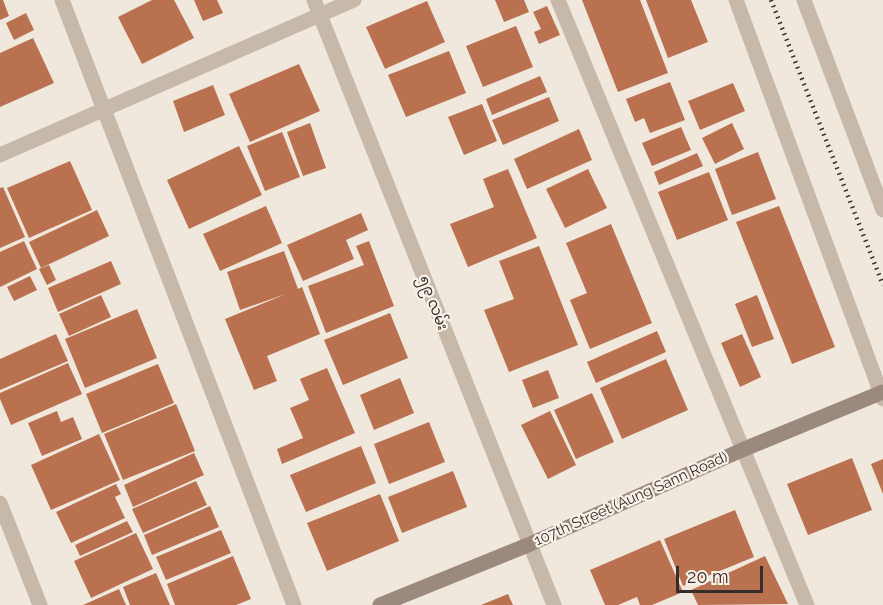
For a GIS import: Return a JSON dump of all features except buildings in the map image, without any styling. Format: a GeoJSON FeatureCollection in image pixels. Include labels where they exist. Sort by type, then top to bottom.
{"type":"FeatureCollection","features":[{"type":"Feature","properties":{"kind":"street"},"geometry":{"type":"LineString","coordinates":[[62,0],[294,605]]}},
{"type":"Feature","properties":{"kind":"street"},"geometry":{"type":"LineString","coordinates":[[0,154],[104,108],[317,7],[354,0]]}},
{"type":"Feature","properties":{"kind":"street"},"geometry":{"type":"LineString","coordinates":[[558,0],[807,605]]}},
{"type":"Feature","properties":{"kind":"street"},"geometry":{"type":"LineString","coordinates":[[736,0],[882,395]]}},
{"type":"Feature","properties":{"kind":"street"},"geometry":{"type":"LineString","coordinates":[[804,0],[883,210]]}},
{"type":"Feature","properties":{"kind":"street","name":"၅၉ လမ်း"},"geometry":{"type":"LineString","coordinates":[[317,7],[528,545],[554,605]]}},
{"type":"Feature","properties":{"kind":"street","name":"107th Street (Aung Sann Road)"},"geometry":{"type":"LineString","coordinates":[[380,605],[528,545],[742,450],[882,395]]}},
{"type":"Feature","properties":{"kind":"street"},"geometry":{"type":"LineString","coordinates":[[0,503],[40,605]]}},
{"type":"Feature","properties":{"kind":"railway"},"geometry":{"type":"LineString","coordinates":[[771,0],[883,285]]}}]}
